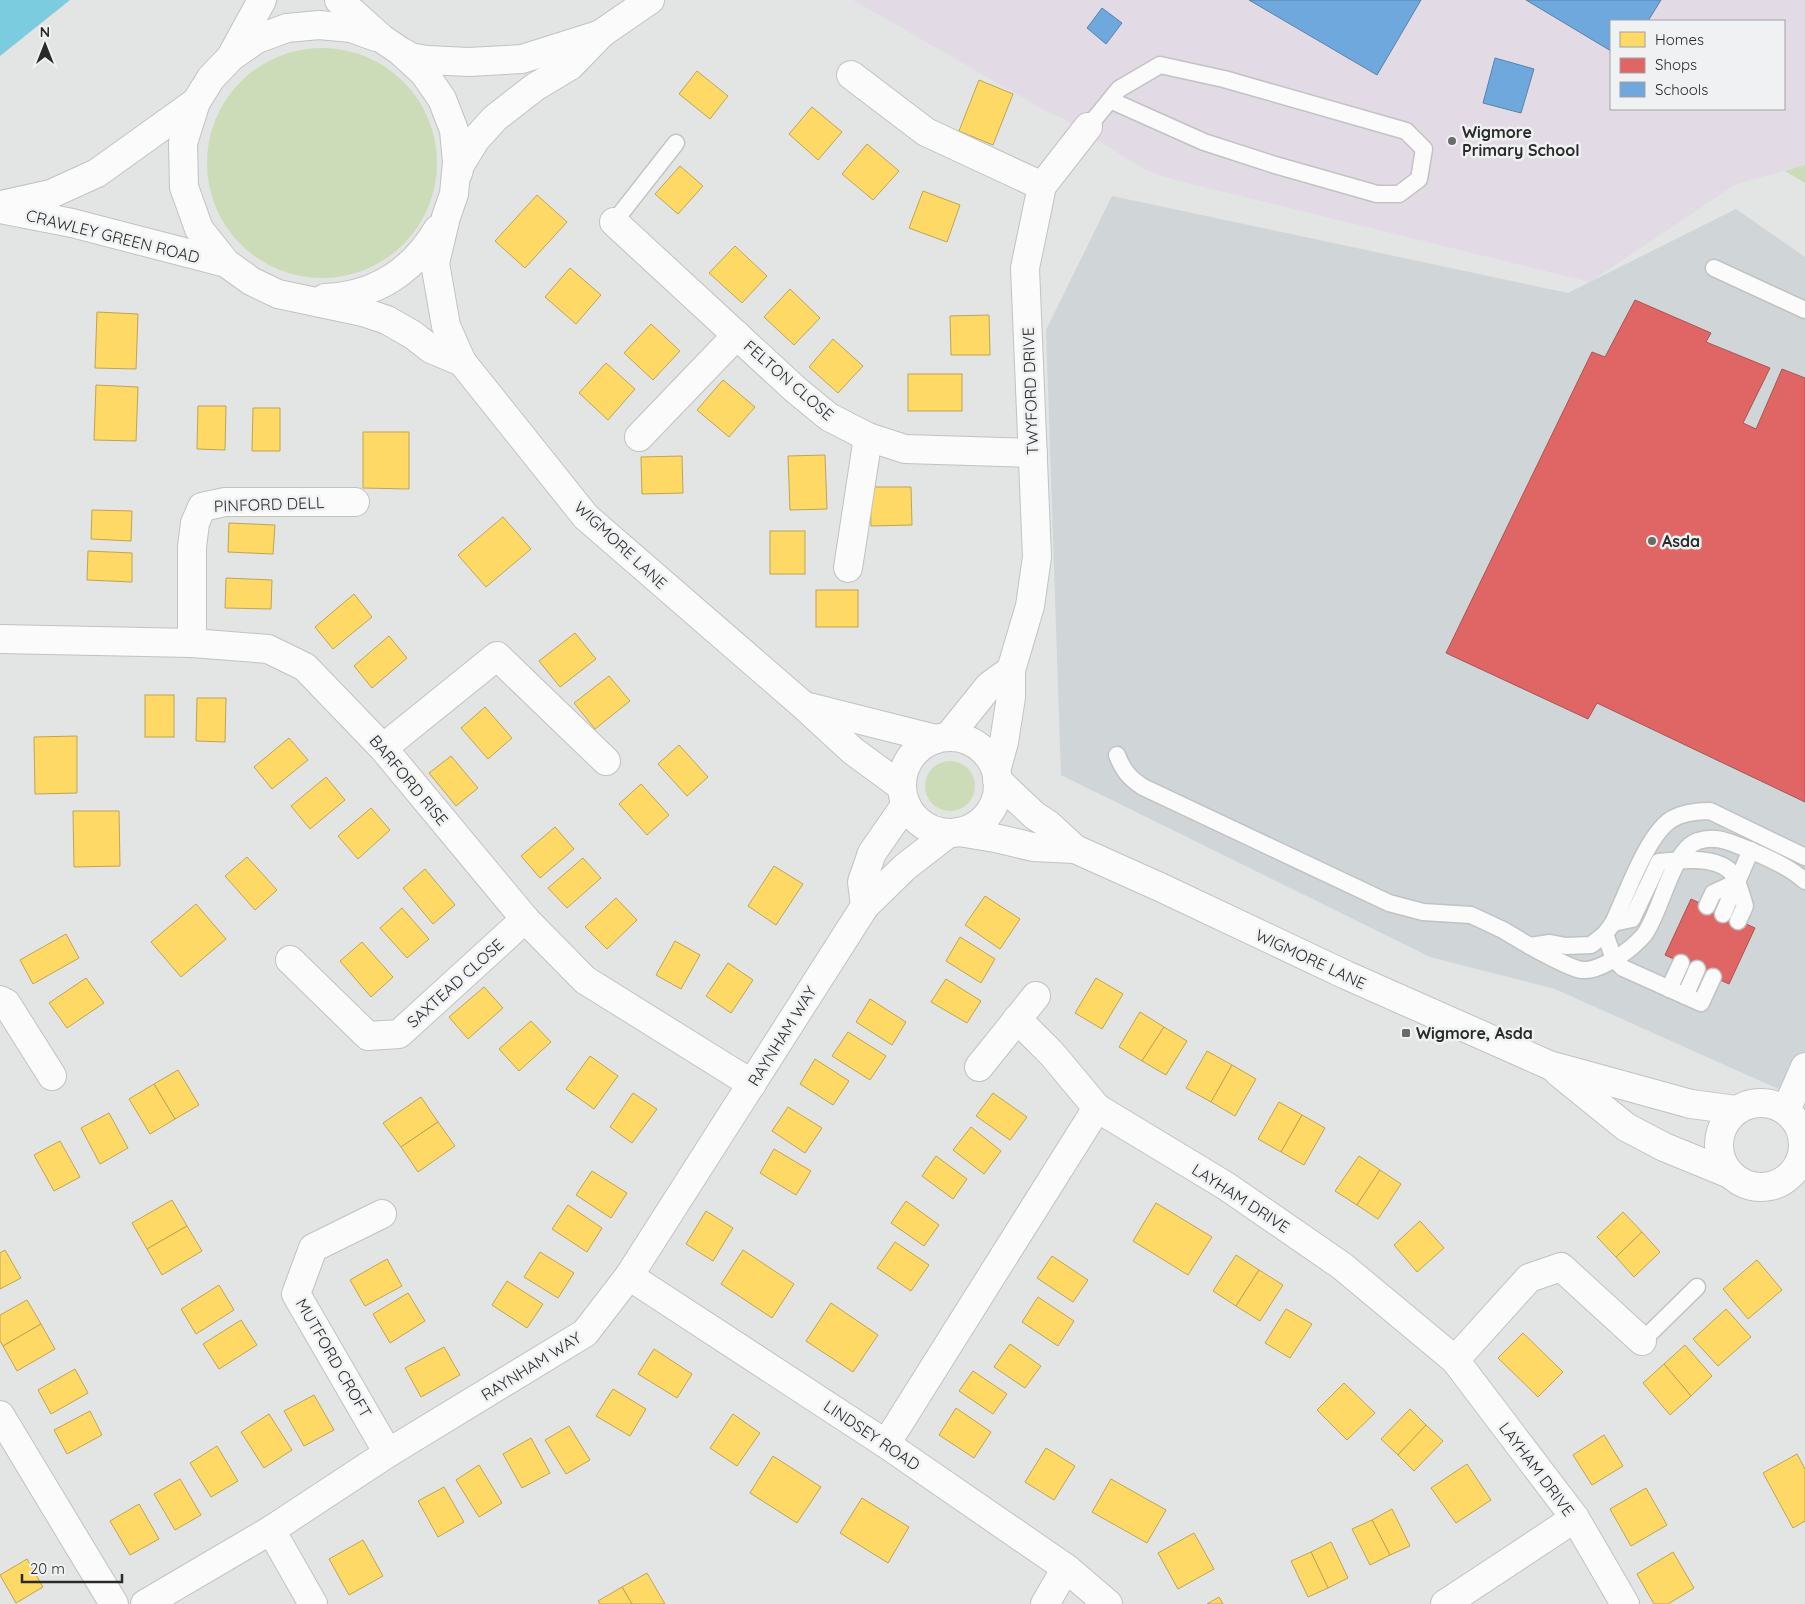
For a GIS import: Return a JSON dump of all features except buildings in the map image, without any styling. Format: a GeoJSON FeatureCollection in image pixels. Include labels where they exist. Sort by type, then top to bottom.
{"type":"FeatureCollection","features":[{"type":"Feature","properties":{"kind":"street","name":"WIGMORE LANE"},"geometry":{"type":"LineString","coordinates":[[230,57],[262,0]]}},
{"type":"Feature","properties":{"kind":"street","name":"WIGMORE LANE"},"geometry":{"type":"LineString","coordinates":[[339,0],[424,72],[442,99],[454,130],[457,162],[450,206],[435,263],[446,326],[462,362],[586,517],[803,705],[904,796],[913,816],[923,825],[936,831],[995,838],[1033,847],[1075,849]]}},
{"type":"Feature","properties":{"kind":"street"},"geometry":{"type":"LineString","coordinates":[[450,206],[460,165],[476,139],[495,118],[535,87],[570,66],[602,34],[650,0]]}},
{"type":"Feature","properties":{"kind":"street","name":"WIGMORE LANE"},"geometry":{"type":"LineString","coordinates":[[391,45],[351,28],[319,24],[287,28],[257,39],[230,57],[210,78],[196,102],[183,143],[184,188],[199,229],[226,263],[250,281],[278,294],[363,312],[387,320],[432,349],[462,362]]}},
{"type":"Feature","properties":{"kind":"street"},"geometry":{"type":"LineString","coordinates":[[391,45],[410,58],[470,62],[522,59],[602,34]]}},
{"type":"Feature","properties":{"kind":"street"},"geometry":{"type":"LineString","coordinates":[[851,75],[926,132],[1042,186]]}},
{"type":"Feature","properties":{"kind":"street","name":"CRAWLEY GREEN ROAD"},"geometry":{"type":"LineString","coordinates":[[0,207],[51,194],[97,173],[196,102]]}},
{"type":"Feature","properties":{"kind":"street","name":"TWYFORD DRIVE"},"geometry":{"type":"LineString","coordinates":[[997,775],[1011,697],[1011,670],[1030,606],[1037,558],[1025,268],[1042,186],[1088,127]]}},
{"type":"Feature","properties":{"kind":"street","name":"WIGMORE LANE"},"geometry":{"type":"LineString","coordinates":[[308,299],[342,297],[375,288],[404,271],[428,247],[450,206]]}},
{"type":"Feature","properties":{"kind":"street","name":"CRAWLEY GREEN ROAD"},"geometry":{"type":"LineString","coordinates":[[0,207],[72,223],[226,263]]}},
{"type":"Feature","properties":{"kind":"street","name":"FELTON CLOSE"},"geometry":{"type":"LineString","coordinates":[[614,222],[829,417],[868,437],[905,449],[1033,452]]}},
{"type":"Feature","properties":{"kind":"street","name":"FELTON CLOSE"},"geometry":{"type":"LineString","coordinates":[[639,437],[737,335]]}},
{"type":"Feature","properties":{"kind":"street"},"geometry":{"type":"LineString","coordinates":[[848,568],[868,437]]}},
{"type":"Feature","properties":{"kind":"street","name":"PINFORD DELL"},"geometry":{"type":"LineString","coordinates":[[192,643],[192,547],[195,523],[202,507],[225,502],[355,502]]}},
{"type":"Feature","properties":{"kind":"street","name":"BARFORD RISE"},"geometry":{"type":"LineString","coordinates":[[0,639],[192,643],[268,649],[306,667],[383,748],[525,919],[586,980],[752,1084]]}},
{"type":"Feature","properties":{"kind":"street"},"geometry":{"type":"LineString","coordinates":[[383,748],[498,656],[606,761]]}},
{"type":"Feature","properties":{"kind":"street"},"geometry":{"type":"LineString","coordinates":[[865,906],[862,882],[872,853],[904,796],[906,766],[918,749],[942,738],[989,686],[1011,670]]}},
{"type":"Feature","properties":{"kind":"street","name":"WIGMORE LANE"},"geometry":{"type":"LineString","coordinates":[[803,705],[942,738],[963,739],[977,746],[988,757],[997,775],[1034,815],[1049,825],[1075,849],[1162,888],[1346,976],[1549,1065],[1682,1102],[1736,1110],[1748,1104],[1761,1102],[1774,1104],[1786,1110],[1795,1119],[1801,1130],[1803,1142],[1801,1168],[1778,1184],[1766,1187],[1740,1182],[1730,1174],[1664,1147],[1626,1127],[1549,1065]]}},
{"type":"Feature","properties":{"kind":"street"},"geometry":{"type":"LineString","coordinates":[[954,833],[971,828],[981,822],[989,813],[998,791],[997,775]]}},
{"type":"Feature","properties":{"kind":"street","name":"RAYNHAM WAY"},"geometry":{"type":"LineString","coordinates":[[144,1604],[271,1530],[388,1453],[585,1333],[629,1276],[865,906],[904,867],[954,833]]}},
{"type":"Feature","properties":{"kind":"street","name":"SAXTEAD CLOSE"},"geometry":{"type":"LineString","coordinates":[[290,960],[368,1036],[399,1034],[525,919]]}},
{"type":"Feature","properties":{"kind":"street"},"geometry":{"type":"LineString","coordinates":[[980,1067],[1036,996]]}},
{"type":"Feature","properties":{"kind":"street"},"geometry":{"type":"LineString","coordinates":[[0,1000],[6,1003],[52,1076]]}},
{"type":"Feature","properties":{"kind":"street","name":"LAYHAM DRIVE"},"geometry":{"type":"LineString","coordinates":[[1017,1019],[1052,1054],[1097,1108],[1226,1186],[1342,1266],[1455,1360],[1576,1518],[1625,1604]]}},
{"type":"Feature","properties":{"kind":"street"},"geometry":{"type":"LineString","coordinates":[[1786,1110],[1805,1067]]}},
{"type":"Feature","properties":{"kind":"street"},"geometry":{"type":"LineString","coordinates":[[886,1444],[1097,1108]]}},
{"type":"Feature","properties":{"kind":"street"},"geometry":{"type":"LineString","coordinates":[[1730,1174],[1722,1162],[1718,1148],[1720,1133],[1726,1120],[1736,1110]]}},
{"type":"Feature","properties":{"kind":"street","name":"MUTFORD CROFT"},"geometry":{"type":"LineString","coordinates":[[382,1214],[313,1248],[296,1294],[388,1453]]}},
{"type":"Feature","properties":{"kind":"street"},"geometry":{"type":"LineString","coordinates":[[1455,1360],[1529,1278],[1561,1267],[1642,1341]]}},
{"type":"Feature","properties":{"kind":"street","name":"LINDSEY ROAD"},"geometry":{"type":"LineString","coordinates":[[629,1276],[886,1444],[1066,1568],[1108,1604]]}},
{"type":"Feature","properties":{"kind":"street"},"geometry":{"type":"LineString","coordinates":[[0,1415],[114,1604]]}},
{"type":"Feature","properties":{"kind":"street"},"geometry":{"type":"LineString","coordinates":[[1445,1604],[1576,1518]]}},
{"type":"Feature","properties":{"kind":"street"},"geometry":{"type":"LineString","coordinates":[[271,1530],[313,1604]]}},
{"type":"Feature","properties":{"kind":"street"},"geometry":{"type":"LineString","coordinates":[[1045,1604],[1066,1568]]}},
{"type":"Feature","properties":{"kind":"lane"},"geometry":{"type":"LineString","coordinates":[[1088,127],[1110,100],[1119,89],[1160,65],[1224,79],[1406,131],[1424,149],[1419,178],[1399,194],[1377,194],[1275,165],[1204,142],[1110,100]]}},
{"type":"Feature","properties":{"kind":"lane"},"geometry":{"type":"LineString","coordinates":[[614,222],[676,143]]}},
{"type":"Feature","properties":{"kind":"lane"},"geometry":{"type":"LineString","coordinates":[[1714,268],[1805,310]]}},
{"type":"Feature","properties":{"kind":"lane"},"geometry":{"type":"LineString","coordinates":[[1117,755],[1123,770],[1132,780],[1143,787],[1389,904],[1422,912],[1470,915],[1503,930],[1546,955],[1582,970],[1600,966],[1614,959],[1629,950],[1644,934],[1654,916],[1677,860],[1696,841],[1722,839],[1793,870],[1805,881]]}},
{"type":"Feature","properties":{"kind":"lane"},"geometry":{"type":"LineString","coordinates":[[1713,976],[1701,1003],[1623,968],[1614,959],[1609,929],[1654,837],[1672,819],[1694,811],[1710,811],[1805,857]]}},
{"type":"Feature","properties":{"kind":"lane"},"geometry":{"type":"LineString","coordinates":[[1723,914],[1750,850]]}},
{"type":"Feature","properties":{"kind":"lane"},"geometry":{"type":"LineString","coordinates":[[1530,946],[1550,942],[1566,946],[1591,945],[1609,929],[1632,919],[1659,862],[1706,860],[1728,869],[1737,882],[1745,906],[1738,921]]}},
{"type":"Feature","properties":{"kind":"lane"},"geometry":{"type":"LineString","coordinates":[[1707,906],[1713,893],[1737,882]]}},
{"type":"Feature","properties":{"kind":"lane"},"geometry":{"type":"LineString","coordinates":[[1669,989],[1681,963]]}},
{"type":"Feature","properties":{"kind":"lane"},"geometry":{"type":"LineString","coordinates":[[1685,996],[1697,969]]}},
{"type":"Feature","properties":{"kind":"lane"},"geometry":{"type":"LineString","coordinates":[[1642,1341],[1697,1287]]}},
{"type":"Feature","properties":{"kind":"shaded area","name":"Wigmore Primary School"},"geometry":{"type":"Polygon","coordinates":[[[853,0],[1805,0],[1805,165],[1736,184],[1590,282],[1175,180],[1147,171],[1060,117],[1051,114],[853,0]]]}},
{"type":"Feature","properties":{"kind":"shaded area"},"geometry":{"type":"Polygon","coordinates":[[[1112,196],[1568,293],[1736,209],[1805,257],[1805,1101],[1555,989],[1430,957],[1061,775],[1046,330],[1112,196]]]}},
{"type":"Feature","properties":{"kind":"green space"},"geometry":{"type":"Polygon","coordinates":[[[322,48],[355,53],[366,57],[395,74],[411,90],[423,109],[432,130],[437,163],[432,196],[428,207],[411,236],[395,252],[376,264],[355,273],[322,278],[289,273],[278,269],[249,252],[233,236],[221,217],[212,196],[207,163],[212,130],[216,119],[233,90],[249,74],[268,62],[289,53],[322,48]]]}},
{"type":"Feature","properties":{"kind":"green space"},"geometry":{"type":"Polygon","coordinates":[[[1805,165],[1805,183],[1785,171],[1805,165]]]}},
{"type":"Feature","properties":{"kind":"green space"},"geometry":{"type":"Polygon","coordinates":[[[945,761],[955,761],[968,768],[975,781],[975,791],[968,804],[955,811],[945,811],[936,807],[929,800],[925,791],[925,781],[929,772],[936,765],[945,761]]]}},
{"type":"Feature","properties":{"kind":"water"},"geometry":{"type":"Polygon","coordinates":[[[0,0],[70,0],[0,56],[0,0]]]}},
{"type":"Feature","properties":{"kind":"place","name":"Wigmore Primary School"},"geometry":{"type":"Point","coordinates":[1452,141]}},
{"type":"Feature","properties":{"kind":"place","name":"Asda"},"geometry":{"type":"Point","coordinates":[1652,541]}},
{"type":"Feature","properties":{"kind":"place","name":"Wigmore, Asda"},"geometry":{"type":"Point","coordinates":[1406,1033]}}]}
